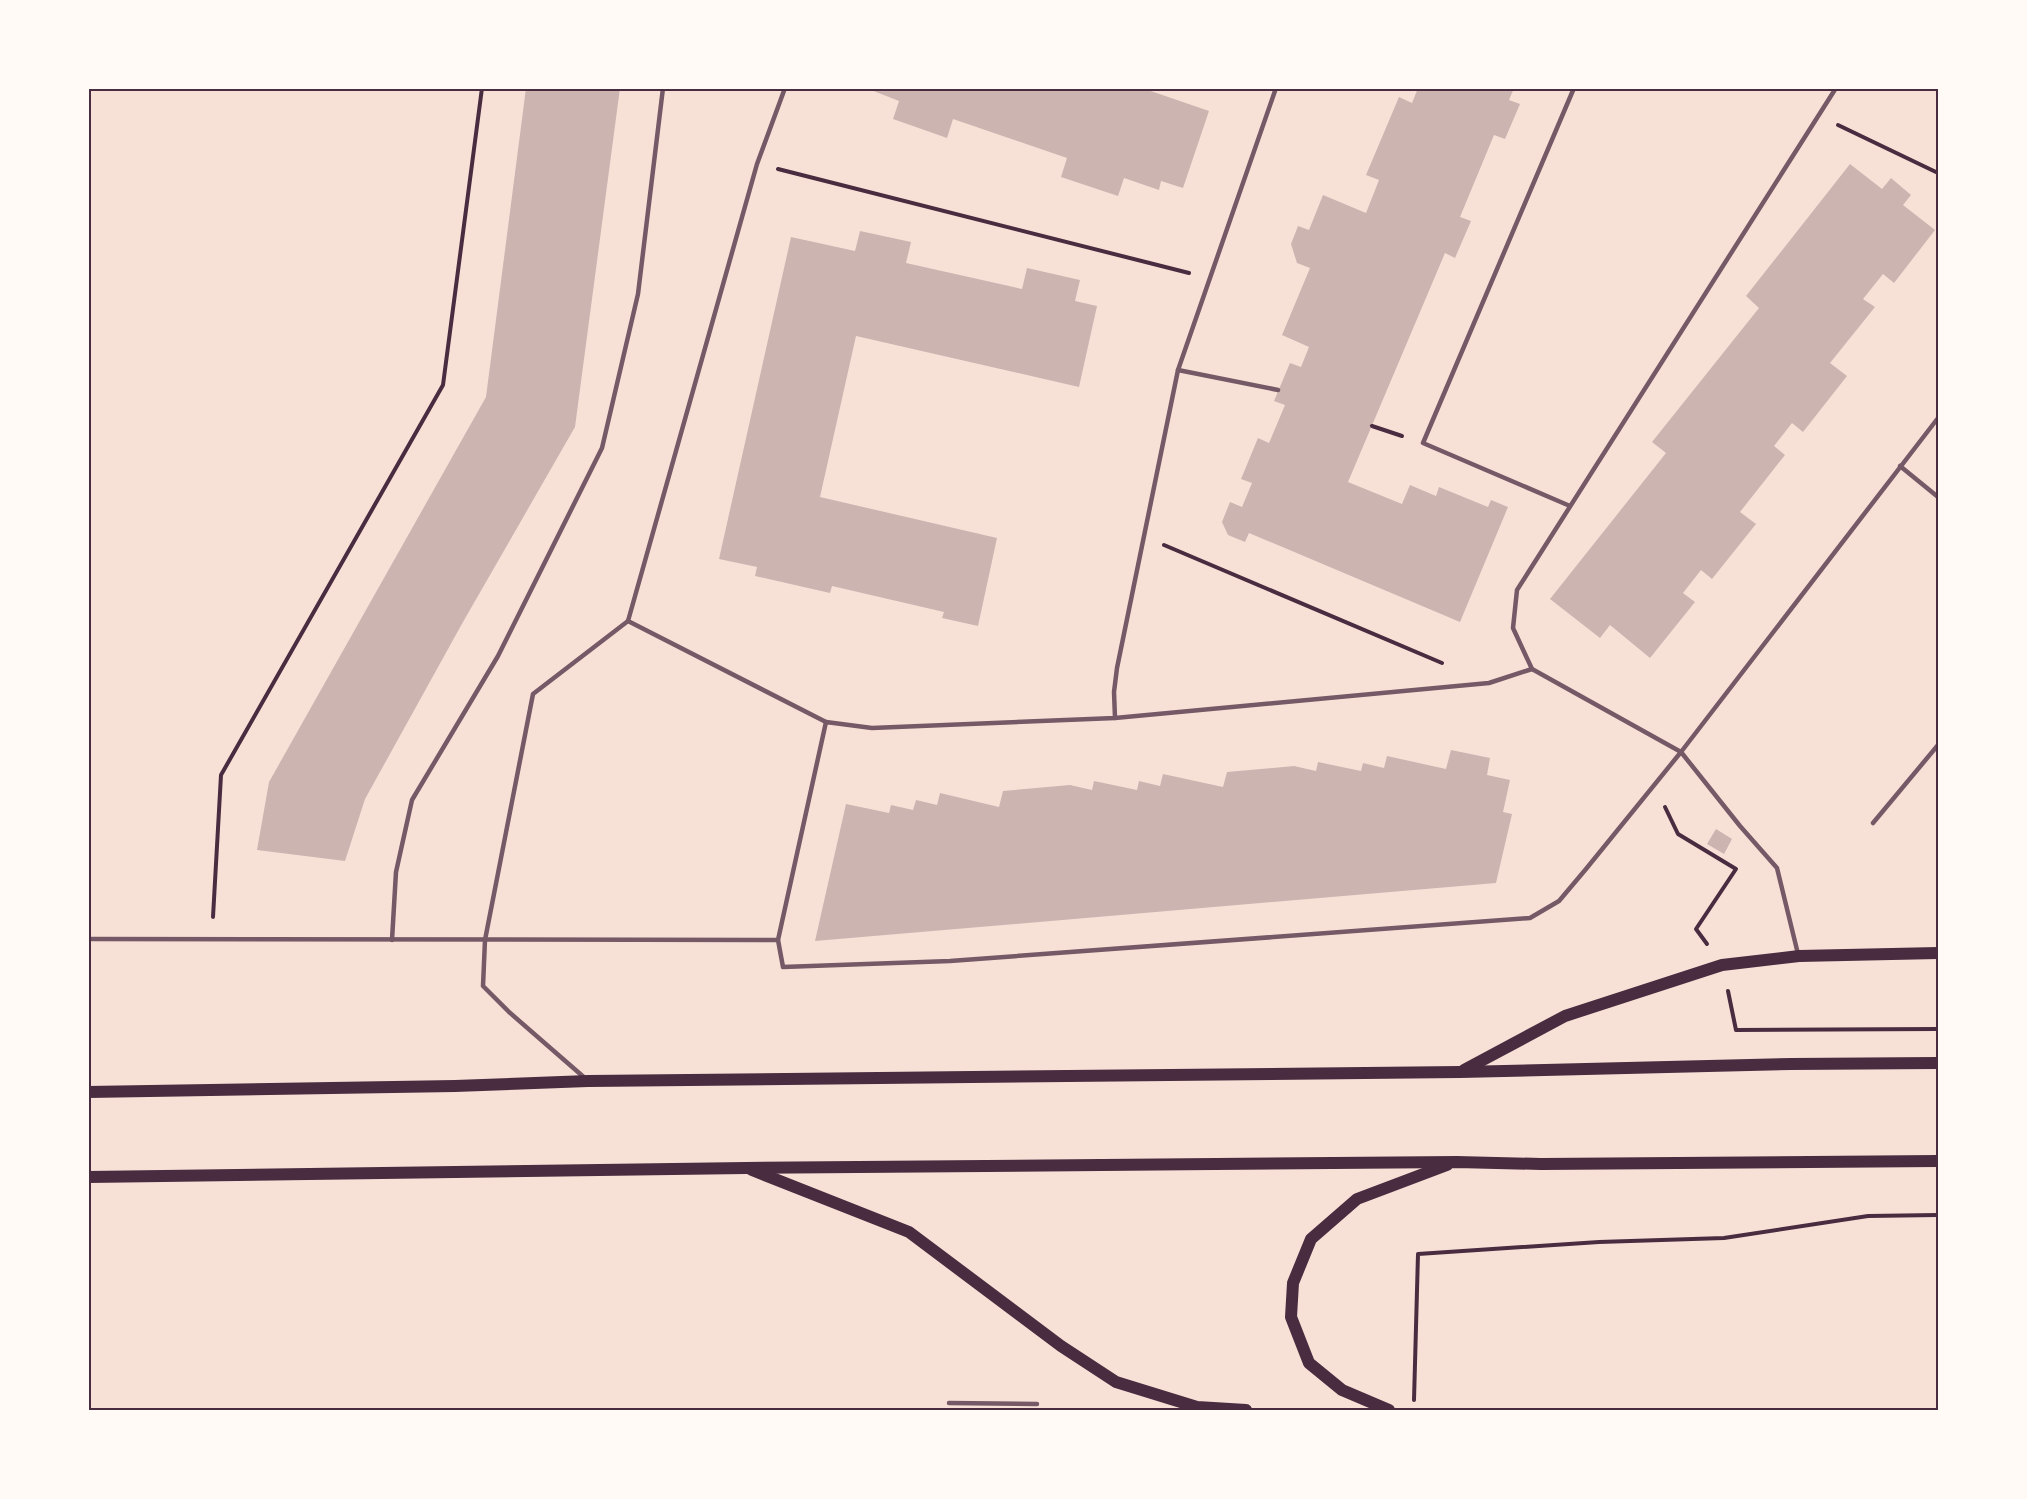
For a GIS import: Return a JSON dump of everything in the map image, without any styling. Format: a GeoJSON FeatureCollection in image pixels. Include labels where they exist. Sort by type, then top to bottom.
{"type":"FeatureCollection","features":[{"type":"Feature","properties":{"kind":"main road"},"geometry":{"type":"LineString","coordinates":[[1460,1072],[1565,1016],[1722,965],[1799,956],[1938,953]]}},
{"type":"Feature","properties":{"kind":"main road"},"geometry":{"type":"LineString","coordinates":[[88,1092],[455,1086],[588,1081],[1460,1072],[1938,1063]]}},
{"type":"Feature","properties":{"kind":"main road"},"geometry":{"type":"LineString","coordinates":[[88,1176],[1456,1162],[1541,1164],[1938,1161]]}},
{"type":"Feature","properties":{"kind":"main road"},"geometry":{"type":"LineString","coordinates":[[1389,1410],[1342,1390],[1309,1363],[1291,1317],[1293,1283],[1311,1239],[1357,1199],[1456,1162]]}},
{"type":"Feature","properties":{"kind":"main road"},"geometry":{"type":"LineString","coordinates":[[746,1168],[909,1232],[1061,1346],[1116,1382],[1197,1407],[1246,1410]]}},
{"type":"Feature","properties":{"kind":"lane"},"geometry":{"type":"LineString","coordinates":[[392,940],[396,872],[412,800],[498,656],[602,448],[638,294],[663,88]]}},
{"type":"Feature","properties":{"kind":"lane"},"geometry":{"type":"LineString","coordinates":[[588,1081],[509,1012],[483,986],[485,940],[533,694],[628,621],[757,164],[785,88]]}},
{"type":"Feature","properties":{"kind":"lane"},"geometry":{"type":"LineString","coordinates":[[1115,718],[1114,692],[1117,668],[1178,370],[1276,88]]}},
{"type":"Feature","properties":{"kind":"lane"},"geometry":{"type":"LineString","coordinates":[[1570,506],[1423,443],[1574,88]]}},
{"type":"Feature","properties":{"kind":"lane"},"geometry":{"type":"LineString","coordinates":[[1799,956],[1777,868],[1680,752],[1532,669],[1513,628],[1517,590],[1836,88]]}},
{"type":"Feature","properties":{"kind":"lane"},"geometry":{"type":"LineString","coordinates":[[1178,370],[1278,390]]}},
{"type":"Feature","properties":{"kind":"lane"},"geometry":{"type":"LineString","coordinates":[[826,722],[778,940],[783,967],[950,961],[1530,918],[1559,901],[1680,752],[1938,418]]}},
{"type":"Feature","properties":{"kind":"lane"},"geometry":{"type":"LineString","coordinates":[[1900,466],[1938,497]]}},
{"type":"Feature","properties":{"kind":"lane"},"geometry":{"type":"LineString","coordinates":[[628,621],[826,722],[872,728],[1115,718],[1489,683],[1532,669]]}},
{"type":"Feature","properties":{"kind":"lane"},"geometry":{"type":"LineString","coordinates":[[1874,823],[1938,745]]}},
{"type":"Feature","properties":{"kind":"lane"},"geometry":{"type":"LineString","coordinates":[[88,939],[778,940]]}},
{"type":"Feature","properties":{"kind":"lane"},"geometry":{"type":"LineString","coordinates":[[949,1403],[1037,1404]]}},
{"type":"Feature","properties":{"kind":"path"},"geometry":{"type":"LineString","coordinates":[[212,939],[221,775],[443,385],[482,88]]}},
{"type":"Feature","properties":{"kind":"path"},"geometry":{"type":"LineString","coordinates":[[1819,116],[1938,173]]}},
{"type":"Feature","properties":{"kind":"path"},"geometry":{"type":"LineString","coordinates":[[757,164],[1209,278]]}},
{"type":"Feature","properties":{"kind":"path"},"geometry":{"type":"LineString","coordinates":[[1372,426],[1423,443]]}},
{"type":"Feature","properties":{"kind":"path"},"geometry":{"type":"LineString","coordinates":[[1144,537],[1446,665]]}},
{"type":"Feature","properties":{"kind":"path"},"geometry":{"type":"LineString","coordinates":[[1654,784],[1678,834],[1736,869],[1696,929],[1722,965],[1736,1030],[1938,1029]]}},
{"type":"Feature","properties":{"kind":"path"},"geometry":{"type":"LineString","coordinates":[[1414,1410],[1419,1254],[1599,1242],[1724,1238],[1868,1216],[1938,1215]]}},
{"type":"Feature","properties":{"kind":"building"},"geometry":{"type":"Polygon","coordinates":[[[526,88],[620,88],[575,427],[365,799],[345,861],[257,850],[269,782],[486,397],[526,88]]]}},
{"type":"Feature","properties":{"kind":"building"},"geometry":{"type":"Polygon","coordinates":[[[866,88],[1142,88],[1209,111],[1183,188],[1161,181],[1159,190],[1124,178],[1118,196],[1061,177],[1067,158],[953,119],[947,138],[893,119],[899,101],[866,88]]]}},
{"type":"Feature","properties":{"kind":"building"},"geometry":{"type":"Polygon","coordinates":[[[1418,88],[1514,88],[1509,100],[1520,104],[1505,139],[1494,135],[1460,217],[1471,221],[1455,258],[1445,253],[1348,482],[1402,504],[1410,485],[1436,496],[1439,487],[1488,507],[1491,500],[1508,507],[1460,622],[1249,533],[1245,542],[1228,535],[1222,522],[1230,502],[1242,507],[1252,483],[1241,479],[1258,438],[1269,443],[1285,405],[1274,401],[1290,363],[1301,367],[1309,347],[1282,335],[1310,268],[1297,263],[1291,244],[1298,226],[1309,230],[1323,195],[1366,213],[1379,180],[1366,175],[1399,97],[1412,103],[1418,88]]]}},
{"type":"Feature","properties":{"kind":"building"},"geometry":{"type":"Polygon","coordinates":[[[1850,164],[1882,189],[1891,178],[1911,195],[1903,205],[1935,230],[1894,283],[1883,274],[1863,299],[1875,307],[1830,363],[1847,376],[1803,432],[1792,423],[1774,446],[1785,455],[1740,512],[1756,524],[1712,579],[1701,570],[1683,593],[1695,602],[1650,658],[1610,625],[1600,638],[1550,599],[1666,453],[1652,442],[1759,308],[1746,296],[1850,164]]]}},
{"type":"Feature","properties":{"kind":"building"},"geometry":{"type":"Polygon","coordinates":[[[860,231],[911,242],[906,263],[1022,289],[1027,268],[1080,280],[1075,301],[1097,306],[1079,387],[856,336],[820,497],[997,538],[978,626],[942,618],[944,612],[832,586],[830,593],[755,576],[757,567],[719,559],[791,237],[855,251],[860,231]]]}},
{"type":"Feature","properties":{"kind":"building"},"geometry":{"type":"Polygon","coordinates":[[[1451,750],[1490,758],[1487,775],[1510,780],[1503,812],[1512,814],[1496,883],[815,941],[846,804],[889,813],[891,805],[913,810],[916,800],[937,805],[940,793],[999,807],[1003,791],[1070,785],[1092,790],[1094,781],[1137,790],[1139,781],[1160,786],[1163,774],[1223,787],[1227,772],[1294,766],[1316,771],[1318,762],[1361,771],[1363,763],[1384,768],[1387,756],[1446,769],[1451,750]]]}},
{"type":"Feature","properties":{"kind":"building"},"geometry":{"type":"Polygon","coordinates":[[[1716,829],[1732,839],[1724,854],[1707,844],[1716,829]]]}}]}
